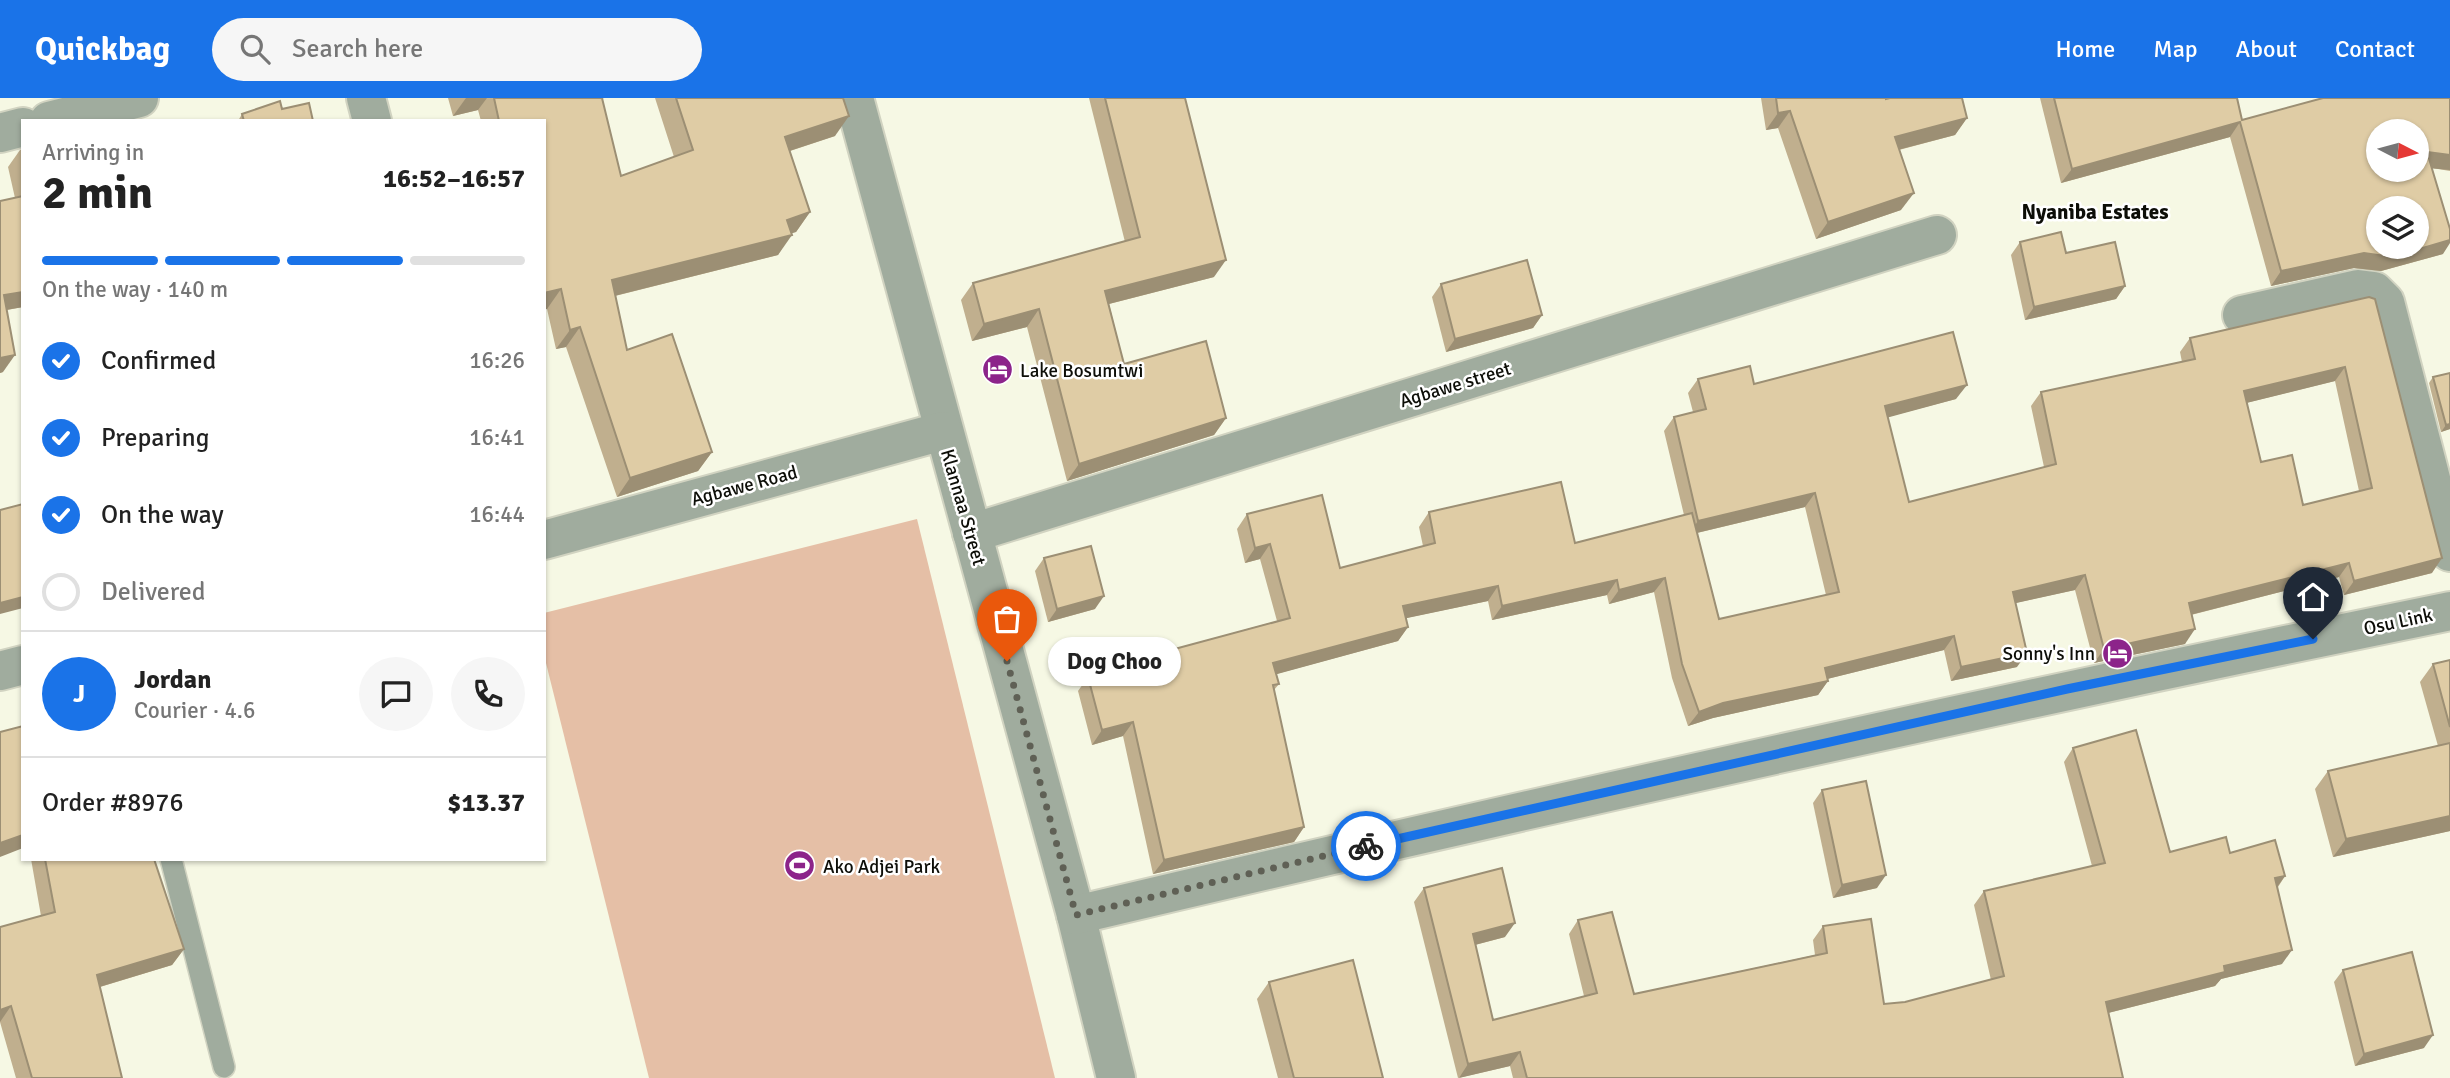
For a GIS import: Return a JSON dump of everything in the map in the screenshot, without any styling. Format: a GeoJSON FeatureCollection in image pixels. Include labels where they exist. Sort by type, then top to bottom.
{"type":"FeatureCollection","features":[{"type":"Feature","properties":{"kind":"street"},"geometry":{"type":"LineString","coordinates":[[57,119],[139,98]]}},
{"type":"Feature","properties":{"kind":"street"},"geometry":{"type":"LineString","coordinates":[[366,98],[371,119]]}},
{"type":"Feature","properties":{"kind":"street","name":"Klannaa Street"},"geometry":{"type":"LineString","coordinates":[[854,98],[1076,915],[1116,1078]]}},
{"type":"Feature","properties":{"kind":"street"},"geometry":{"type":"LineString","coordinates":[[0,133],[21,128]]}},
{"type":"Feature","properties":{"kind":"street","name":"Agbawe street"},"geometry":{"type":"LineString","coordinates":[[972,533],[1937,235]]}},
{"type":"Feature","properties":{"kind":"street"},"geometry":{"type":"LineString","coordinates":[[2242,315],[2358,289],[2374,291],[2385,302],[2450,552]]}},
{"type":"Feature","properties":{"kind":"street","name":"Agbawe Road"},"geometry":{"type":"LineString","coordinates":[[546,539],[943,430]]}},
{"type":"Feature","properties":{"kind":"street","name":"Osu Link"},"geometry":{"type":"LineString","coordinates":[[1076,915],[1538,806],[2094,683],[2450,611]]}},
{"type":"Feature","properties":{"kind":"street"},"geometry":{"type":"LineString","coordinates":[[0,671],[21,666]]}},
{"type":"Feature","properties":{"kind":"lane"},"geometry":{"type":"LineString","coordinates":[[172,861],[224,1068]]}},
{"type":"Feature","properties":{"kind":"shaded area","name":"Ako Adjei Park"},"geometry":{"type":"Polygon","coordinates":[[[917,519],[1055,1078],[649,1078],[546,663],[546,612],[917,519]]]}},
{"type":"Feature","properties":{"kind":"building"},"geometry":{"type":"Polygon","coordinates":[[[494,98],[602,98],[621,176],[693,150],[676,98],[843,98],[849,116],[785,137],[810,212],[787,220],[792,235],[612,280],[627,350],[672,334],[712,452],[630,478],[580,327],[570,330],[561,289],[546,293],[546,119],[499,119],[494,98]]]}},
{"type":"Feature","properties":{"kind":"building"},"geometry":{"type":"Polygon","coordinates":[[[1105,98],[1185,98],[1226,260],[1105,291],[1124,364],[1206,341],[1226,418],[1079,464],[1039,309],[984,324],[973,283],[1140,237],[1105,98]]]}},
{"type":"Feature","properties":{"kind":"building"},"geometry":{"type":"Polygon","coordinates":[[[1776,98],[1962,98],[1967,118],[1895,137],[1914,193],[1828,222],[1790,111],[1778,113],[1776,98]]]}},
{"type":"Feature","properties":{"kind":"building"},"geometry":{"type":"Polygon","coordinates":[[[2054,98],[2237,98],[2242,120],[2323,98],[2450,98],[2450,155],[2429,152],[2429,119],[2366,119],[2366,182],[2429,182],[2429,159],[2450,229],[2450,240],[2429,246],[2429,196],[2366,196],[2366,253],[2281,271],[2240,122],[2072,169],[2054,98]]]}},
{"type":"Feature","properties":{"kind":"building"},"geometry":{"type":"Polygon","coordinates":[[[280,101],[282,109],[309,103],[313,119],[243,119],[242,114],[280,101]]]}},
{"type":"Feature","properties":{"kind":"building"},"geometry":{"type":"Polygon","coordinates":[[[21,196],[21,292],[4,295],[15,355],[0,358],[0,201],[21,196]]]}},
{"type":"Feature","properties":{"kind":"building"},"geometry":{"type":"Polygon","coordinates":[[[2061,232],[2066,253],[2115,242],[2125,286],[2034,307],[2020,242],[2061,232]]]}},
{"type":"Feature","properties":{"kind":"building"},"geometry":{"type":"Polygon","coordinates":[[[1527,260],[1542,315],[1455,339],[1441,284],[1527,260]]]}},
{"type":"Feature","properties":{"kind":"building"},"geometry":{"type":"Polygon","coordinates":[[[2369,297],[2375,299],[2442,558],[2354,581],[2349,563],[2189,603],[2195,629],[2104,649],[2085,575],[2013,592],[2027,653],[1961,667],[1954,636],[1825,668],[1828,681],[1723,703],[1699,712],[1682,664],[1665,578],[1619,590],[1617,580],[1502,606],[1498,586],[1403,606],[1408,627],[1273,663],[1279,684],[1273,685],[1304,827],[1164,860],[1133,722],[1102,730],[1088,677],[1157,658],[1156,654],[1290,618],[1270,544],[1255,548],[1247,514],[1322,495],[1340,568],[1435,543],[1429,512],[1561,482],[1575,543],[1692,513],[1719,619],[1839,592],[1815,493],[1698,521],[1674,417],[1706,409],[1698,379],[1750,366],[1754,384],[1953,332],[1967,385],[1885,406],[1909,502],[2056,464],[2041,392],[2195,359],[2190,338],[2369,297]],[[2345,367],[2244,391],[2261,462],[2292,455],[2303,505],[2372,488],[2345,367]]]}},
{"type":"Feature","properties":{"kind":"building"},"geometry":{"type":"Polygon","coordinates":[[[2450,373],[2450,424],[2446,425],[2433,377],[2450,373]]]}},
{"type":"Feature","properties":{"kind":"building"},"geometry":{"type":"Polygon","coordinates":[[[21,505],[21,598],[0,603],[0,510],[21,505]]]}},
{"type":"Feature","properties":{"kind":"building"},"geometry":{"type":"Polygon","coordinates":[[[1091,546],[1104,596],[1057,609],[1044,558],[1091,546]]]}},
{"type":"Feature","properties":{"kind":"building"},"geometry":{"type":"Polygon","coordinates":[[[2450,660],[2450,727],[2433,664],[2450,660]]]}},
{"type":"Feature","properties":{"kind":"building"},"geometry":{"type":"Polygon","coordinates":[[[21,727],[21,836],[0,843],[0,732],[21,727]]]}},
{"type":"Feature","properties":{"kind":"building"},"geometry":{"type":"Polygon","coordinates":[[[2136,730],[2170,852],[2226,837],[2230,853],[2275,840],[2285,876],[2275,878],[2292,950],[2224,966],[2225,972],[2106,1002],[2123,1078],[1527,1078],[1520,1052],[1468,1064],[1424,888],[1502,868],[1515,923],[1473,934],[1493,1020],[1597,993],[1578,920],[1612,912],[1634,994],[1827,953],[1823,926],[1871,919],[1884,1004],[1905,1002],[2004,976],[1984,891],[2105,863],[2073,748],[2136,730]]]}},
{"type":"Feature","properties":{"kind":"building"},"geometry":{"type":"Polygon","coordinates":[[[2450,743],[2450,816],[2346,839],[2328,771],[2450,743]]]}},
{"type":"Feature","properties":{"kind":"building"},"geometry":{"type":"Polygon","coordinates":[[[1866,781],[1886,875],[1842,885],[1822,790],[1866,781]]]}},
{"type":"Feature","properties":{"kind":"building"},"geometry":{"type":"Polygon","coordinates":[[[45,861],[155,861],[184,949],[97,975],[122,1078],[32,1078],[11,1006],[0,1010],[0,927],[55,912],[45,861]]]}},
{"type":"Feature","properties":{"kind":"building"},"geometry":{"type":"Polygon","coordinates":[[[2412,952],[2433,1035],[2364,1054],[2343,970],[2412,952]]]}},
{"type":"Feature","properties":{"kind":"building"},"geometry":{"type":"Polygon","coordinates":[[[1353,960],[1383,1078],[1294,1078],[1269,982],[1353,960]]]}},
{"type":"Feature","properties":{"kind":"way so far"},"geometry":{"type":"LineString","coordinates":[[1007,661],[1076,915],[1366,846]]}},
{"type":"Feature","properties":{"kind":"place","name":"Lake Bosumtwi"},"geometry":{"type":"Point","coordinates":[997,370]}},
{"type":"Feature","properties":{"kind":"place","name":"Sonny's Inn"},"geometry":{"type":"Point","coordinates":[2118,653]}},
{"type":"Feature","properties":{"kind":"place","name":"Dog Choo"},"geometry":{"type":"Point","coordinates":[1007,661]}},
{"type":"Feature","properties":{"kind":"place","name":"Ako Adjei Park"},"geometry":{"type":"Point","coordinates":[800,866]}},
{"type":"Feature","properties":{"kind":"district","name":"Nyaniba Estates"},"geometry":{"type":"Point","coordinates":[2095,212]}},
{"type":"Feature","properties":{"kind":"route"},"geometry":{"type":"LineString","coordinates":[[1366,846],[2067,689],[2313,639]]}}]}
